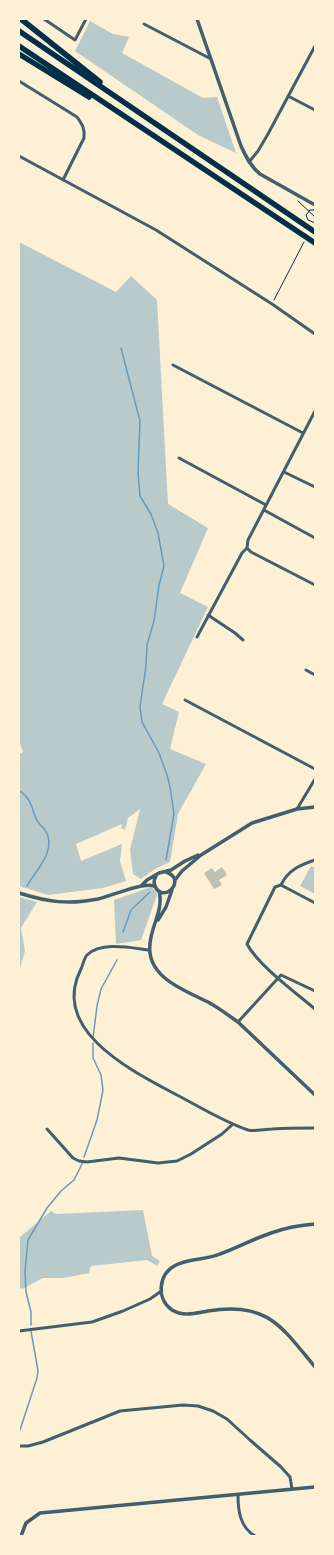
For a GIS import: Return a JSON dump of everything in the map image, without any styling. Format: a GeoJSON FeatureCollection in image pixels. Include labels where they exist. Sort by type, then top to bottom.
{"type":"FeatureCollection","features":[{"type":"Feature","properties":{"kind":"highway"},"geometry":{"type":"LineString","coordinates":[[21,19],[79,64],[122,101]]}},
{"type":"Feature","properties":{"kind":"highway"},"geometry":{"type":"LineString","coordinates":[[19,31],[315,232]]}},
{"type":"Feature","properties":{"kind":"highway"},"geometry":{"type":"LineString","coordinates":[[19,46],[152,136],[315,243]]}},
{"type":"Feature","properties":{"kind":"highway"},"geometry":{"type":"LineString","coordinates":[[19,54],[152,136]]}},
{"type":"Feature","properties":{"kind":"street"},"geometry":{"type":"LineString","coordinates":[[44,19],[75,40],[86,19]]}},
{"type":"Feature","properties":{"kind":"street"},"geometry":{"type":"LineString","coordinates":[[197,19],[241,146],[249,162],[260,174],[315,205]]}},
{"type":"Feature","properties":{"kind":"street"},"geometry":{"type":"LineString","coordinates":[[144,24],[211,59]]}},
{"type":"Feature","properties":{"kind":"street"},"geometry":{"type":"LineString","coordinates":[[249,162],[258,150],[315,46]]}},
{"type":"Feature","properties":{"kind":"street"},"geometry":{"type":"LineString","coordinates":[[19,81],[77,117],[85,130],[84,138],[63,180]]}},
{"type":"Feature","properties":{"kind":"street"},"geometry":{"type":"LineString","coordinates":[[288,96],[315,110]]}},
{"type":"Feature","properties":{"kind":"street"},"geometry":{"type":"LineString","coordinates":[[19,156],[156,230],[272,304],[315,334]]}},
{"type":"Feature","properties":{"kind":"street"},"geometry":{"type":"LineString","coordinates":[[173,365],[303,433]]}},
{"type":"Feature","properties":{"kind":"street"},"geometry":{"type":"LineString","coordinates":[[197,637],[242,552],[247,548],[248,540],[315,411]]}},
{"type":"Feature","properties":{"kind":"street"},"geometry":{"type":"LineString","coordinates":[[179,458],[266,505]]}},
{"type":"Feature","properties":{"kind":"street"},"geometry":{"type":"LineString","coordinates":[[284,472],[315,487]]}},
{"type":"Feature","properties":{"kind":"street"},"geometry":{"type":"LineString","coordinates":[[264,510],[315,538]]}},
{"type":"Feature","properties":{"kind":"street"},"geometry":{"type":"LineString","coordinates":[[247,548],[251,552],[315,585]]}},
{"type":"Feature","properties":{"kind":"street"},"geometry":{"type":"LineString","coordinates":[[208,615],[243,640]]}},
{"type":"Feature","properties":{"kind":"street"},"geometry":{"type":"LineString","coordinates":[[306,670],[315,675]]}},
{"type":"Feature","properties":{"kind":"street"},"geometry":{"type":"LineString","coordinates":[[186,700],[315,769]]}},
{"type":"Feature","properties":{"kind":"street"},"geometry":{"type":"LineString","coordinates":[[297,809],[315,780]]}},
{"type":"Feature","properties":{"kind":"street"},"geometry":{"type":"LineString","coordinates":[[315,807],[297,809],[252,823],[201,854],[182,871],[175,880],[175,884],[166,907],[150,933],[149,950],[152,962],[168,981],[225,1012],[238,1022],[315,1095]]}},
{"type":"Feature","properties":{"kind":"street"},"geometry":{"type":"LineString","coordinates":[[141,886],[159,873],[165,872],[185,860],[201,854]]}},
{"type":"Feature","properties":{"kind":"street"},"geometry":{"type":"LineString","coordinates":[[315,860],[295,868],[288,873],[281,885],[276,887],[247,944],[250,950],[277,978],[315,1009]]}},
{"type":"Feature","properties":{"kind":"street"},"geometry":{"type":"LineString","coordinates":[[165,872],[172,874],[175,880]]}},
{"type":"Feature","properties":{"kind":"street"},"geometry":{"type":"LineString","coordinates":[[154,886],[156,876]]}},
{"type":"Feature","properties":{"kind":"street"},"geometry":{"type":"LineString","coordinates":[[19,893],[56,903],[73,902],[98,899],[151,884],[158,891],[161,900],[155,924]]}},
{"type":"Feature","properties":{"kind":"street"},"geometry":{"type":"LineString","coordinates":[[281,885],[315,903]]}},
{"type":"Feature","properties":{"kind":"street"},"geometry":{"type":"LineString","coordinates":[[158,891],[166,893],[172,890]]}},
{"type":"Feature","properties":{"kind":"street"},"geometry":{"type":"LineString","coordinates":[[149,950],[124,946],[102,947],[88,955],[78,974],[72,993],[77,1016],[84,1028],[110,1055],[148,1079],[233,1124],[250,1130],[315,1128]]}},
{"type":"Feature","properties":{"kind":"street"},"geometry":{"type":"LineString","coordinates":[[238,1022],[281,975],[315,991]]}},
{"type":"Feature","properties":{"kind":"street"},"geometry":{"type":"LineString","coordinates":[[47,1129],[73,1158],[79,1161],[87,1162],[118,1158],[158,1164],[177,1161],[191,1154],[222,1134],[233,1124]]}},
{"type":"Feature","properties":{"kind":"street"},"geometry":{"type":"LineString","coordinates":[[315,1224],[297,1226],[269,1234],[219,1255],[176,1264],[164,1276],[161,1283],[160,1292],[167,1306],[182,1314],[221,1309],[242,1309],[257,1312],[267,1317],[289,1336],[315,1367]]}},
{"type":"Feature","properties":{"kind":"street"},"geometry":{"type":"LineString","coordinates":[[19,1331],[92,1322],[123,1311],[160,1292]]}},
{"type":"Feature","properties":{"kind":"street"},"geometry":{"type":"LineString","coordinates":[[19,1446],[28,1446],[43,1442],[120,1411],[183,1405],[198,1406],[213,1411],[227,1419],[281,1467],[290,1477],[292,1489]]}},
{"type":"Feature","properties":{"kind":"street"},"geometry":{"type":"LineString","coordinates":[[21,1536],[26,1522],[40,1513],[315,1487]]}},
{"type":"Feature","properties":{"kind":"street"},"geometry":{"type":"LineString","coordinates":[[238,1495],[241,1519],[246,1528],[255,1536]]}},
{"type":"Feature","properties":{"kind":"path"},"geometry":{"type":"LineString","coordinates":[[298,201],[315,217]]}},
{"type":"Feature","properties":{"kind":"path"},"geometry":{"type":"LineString","coordinates":[[315,210],[310,210],[306,215],[308,220],[315,223]]}},
{"type":"Feature","properties":{"kind":"path"},"geometry":{"type":"LineString","coordinates":[[272,304],[295,260]]}},
{"type":"Feature","properties":{"kind":"shaded area"},"geometry":{"type":"Polygon","coordinates":[[[90,21],[113,34],[129,37],[122,53],[203,98],[217,97],[236,153],[198,135],[75,51],[90,21]]]}},
{"type":"Feature","properties":{"kind":"shaded area"},"geometry":{"type":"Polygon","coordinates":[[[19,242],[116,292],[131,276],[157,300],[168,504],[208,528],[180,593],[208,607],[162,704],[179,712],[170,749],[206,764],[178,814],[170,862],[155,869],[141,879],[133,874],[130,850],[140,809],[128,818],[125,830],[121,828],[122,824],[76,844],[81,861],[122,844],[120,861],[126,881],[103,888],[48,895],[19,886],[19,754],[23,752],[19,744],[19,242]]]}},
{"type":"Feature","properties":{"kind":"shaded area"},"geometry":{"type":"Polygon","coordinates":[[[311,866],[315,868],[315,894],[300,886],[311,866]]]}},
{"type":"Feature","properties":{"kind":"shaded area"},"geometry":{"type":"Polygon","coordinates":[[[151,887],[156,891],[157,895],[141,940],[116,944],[114,900],[151,887]]]}},
{"type":"Feature","properties":{"kind":"shaded area"},"geometry":{"type":"Polygon","coordinates":[[[19,897],[37,902],[21,928],[25,951],[19,971],[19,897]]]}},
{"type":"Feature","properties":{"kind":"shaded area"},"geometry":{"type":"Polygon","coordinates":[[[143,1210],[152,1256],[160,1261],[157,1266],[147,1260],[91,1266],[89,1273],[64,1278],[43,1278],[22,1289],[19,1286],[19,1238],[51,1211],[56,1214],[143,1210]]]}},
{"type":"Feature","properties":{"kind":"building"},"geometry":{"type":"Polygon","coordinates":[[[222,867],[227,875],[219,880],[222,885],[214,889],[204,873],[212,868],[215,872],[222,867]]]}},
{"type":"Feature","properties":{"kind":"waterway"},"geometry":{"type":"LineString","coordinates":[[121,348],[140,421],[138,472],[140,496],[151,514],[158,533],[164,566],[159,585],[154,621],[147,645],[146,666],[140,707],[142,722],[159,753],[170,787],[174,814],[166,860]]}},
{"type":"Feature","properties":{"kind":"waterway"},"geometry":{"type":"LineString","coordinates":[[19,790],[30,802],[36,819],[47,833],[49,843],[46,857],[27,886]]}},
{"type":"Feature","properties":{"kind":"waterway"},"geometry":{"type":"LineString","coordinates":[[123,932],[131,910],[150,892]]}},
{"type":"Feature","properties":{"kind":"waterway"},"geometry":{"type":"LineString","coordinates":[[93,1038],[97,1006],[101,989],[117,960]]}},
{"type":"Feature","properties":{"kind":"waterway"},"geometry":{"type":"LineString","coordinates":[[84,1157],[97,1120],[103,1090],[101,1075],[93,1058],[93,1043]]}},
{"type":"Feature","properties":{"kind":"waterway"},"geometry":{"type":"LineString","coordinates":[[31,1325],[31,1312],[26,1292],[25,1272],[28,1240],[47,1208],[61,1191],[74,1180],[83,1162]]}},
{"type":"Feature","properties":{"kind":"waterway"},"geometry":{"type":"LineString","coordinates":[[20,1430],[38,1371],[31,1331]]}}]}
